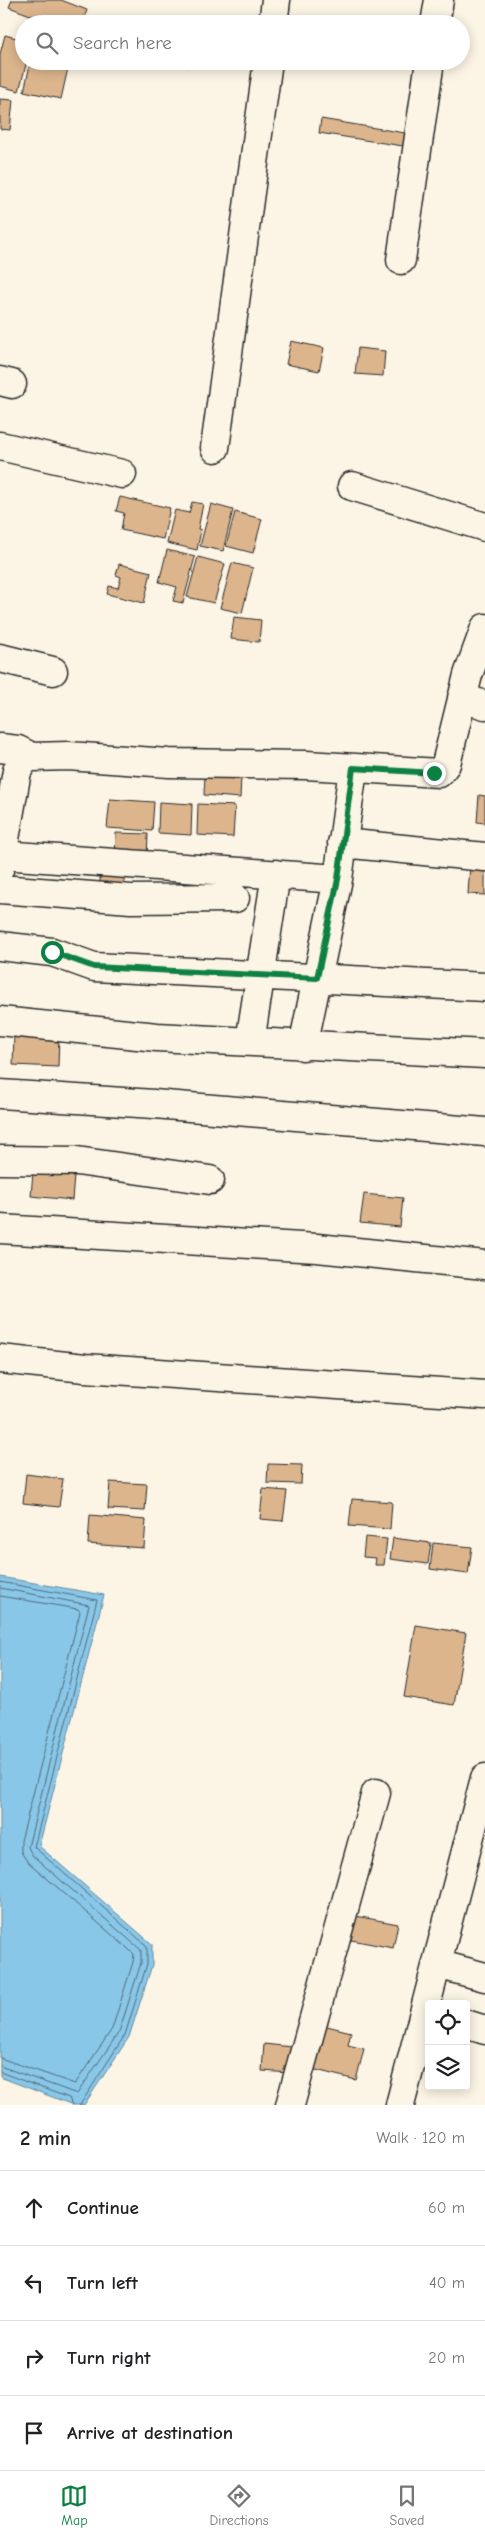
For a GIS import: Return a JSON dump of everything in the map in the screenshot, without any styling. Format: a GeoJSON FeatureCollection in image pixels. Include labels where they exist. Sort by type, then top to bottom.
{"type":"FeatureCollection","features":[{"type":"Feature","properties":{"kind":"street"},"geometry":{"type":"LineString","coordinates":[[274,15],[276,0]]}},
{"type":"Feature","properties":{"kind":"street"},"geometry":{"type":"LineString","coordinates":[[436,15],[439,0]]}},
{"type":"Feature","properties":{"kind":"street"},"geometry":{"type":"LineString","coordinates":[[215,448],[267,70]]}},
{"type":"Feature","properties":{"kind":"street"},"geometry":{"type":"LineString","coordinates":[[401,260],[429,70]]}},
{"type":"Feature","properties":{"kind":"street"},"geometry":{"type":"LineString","coordinates":[[0,446],[122,474]]}},
{"type":"Feature","properties":{"kind":"street"},"geometry":{"type":"LineString","coordinates":[[352,486],[485,527]]}},
{"type":"Feature","properties":{"kind":"street"},"geometry":{"type":"LineString","coordinates":[[338,879],[276,874],[1,861],[4,821],[18,771],[25,759],[32,757],[68,756],[169,763],[306,765],[439,773],[446,764],[474,701],[485,628]]}},
{"type":"Feature","properties":{"kind":"street"},"geometry":{"type":"LineString","coordinates":[[0,658],[53,671]]}},
{"type":"Feature","properties":{"kind":"street"},"geometry":{"type":"LineString","coordinates":[[0,748],[18,750],[32,757]]}},
{"type":"Feature","properties":{"kind":"street"},"geometry":{"type":"LineString","coordinates":[[303,1046],[338,879],[353,768]]}},
{"type":"Feature","properties":{"kind":"street"},"geometry":{"type":"LineString","coordinates":[[342,843],[485,857]]}},
{"type":"Feature","properties":{"kind":"street"},"geometry":{"type":"LineString","coordinates":[[250,1042],[262,976],[276,874]]}},
{"type":"Feature","properties":{"kind":"street"},"geometry":{"type":"LineString","coordinates":[[0,889],[131,899],[235,898]]}},
{"type":"Feature","properties":{"kind":"street"},"geometry":{"type":"LineString","coordinates":[[0,946],[52,952],[94,967],[485,986]]}},
{"type":"Feature","properties":{"kind":"street"},"geometry":{"type":"LineString","coordinates":[[0,1021],[157,1037],[485,1054]]}},
{"type":"Feature","properties":{"kind":"street"},"geometry":{"type":"LineString","coordinates":[[0,1094],[154,1104],[485,1132]]}},
{"type":"Feature","properties":{"kind":"street"},"geometry":{"type":"LineString","coordinates":[[0,1160],[77,1161],[210,1180]]}},
{"type":"Feature","properties":{"kind":"street"},"geometry":{"type":"LineString","coordinates":[[0,1229],[317,1248],[485,1264]]}},
{"type":"Feature","properties":{"kind":"street"},"geometry":{"type":"LineString","coordinates":[[0,1359],[85,1368],[485,1395]]}},
{"type":"Feature","properties":{"kind":"street"},"geometry":{"type":"LineString","coordinates":[[430,2000],[437,1964],[480,1813],[485,1778]]}},
{"type":"Feature","properties":{"kind":"street"},"geometry":{"type":"LineString","coordinates":[[290,2105],[376,1793]]}},
{"type":"Feature","properties":{"kind":"street"},"geometry":{"type":"LineString","coordinates":[[437,1964],[485,1977]]}},
{"type":"Feature","properties":{"kind":"street"},"geometry":{"type":"LineString","coordinates":[[400,2105],[425,2019]]}},
{"type":"Feature","properties":{"kind":"street"},"geometry":{"type":"LineString","coordinates":[[470,2025],[485,2030]]}},
{"type":"Feature","properties":{"kind":"water"},"geometry":{"type":"Polygon","coordinates":[[[0,1577],[104,1595],[39,1846],[152,1944],[152,1965],[129,2037],[84,2105],[73,2105],[0,2077],[0,1577]]]}},
{"type":"Feature","properties":{"kind":"building"},"geometry":{"type":"Polygon","coordinates":[[[12,0],[61,0],[87,10],[85,15],[30,15],[9,7],[12,0]]]}},
{"type":"Feature","properties":{"kind":"building"},"geometry":{"type":"Polygon","coordinates":[[[5,35],[15,38],[15,70],[25,70],[19,91],[0,86],[0,54],[5,35]]]}},
{"type":"Feature","properties":{"kind":"building"},"geometry":{"type":"Polygon","coordinates":[[[29,70],[68,70],[61,99],[24,91],[29,70]]]}},
{"type":"Feature","properties":{"kind":"building"},"geometry":{"type":"Polygon","coordinates":[[[0,99],[13,100],[10,130],[0,129],[0,99]]]}},
{"type":"Feature","properties":{"kind":"building"},"geometry":{"type":"Polygon","coordinates":[[[321,119],[405,133],[403,146],[319,133],[321,119]]]}},
{"type":"Feature","properties":{"kind":"building"},"geometry":{"type":"Polygon","coordinates":[[[291,341],[324,348],[319,371],[286,364],[291,341]]]}},
{"type":"Feature","properties":{"kind":"building"},"geometry":{"type":"Polygon","coordinates":[[[358,348],[385,351],[383,376],[355,374],[358,348]]]}},
{"type":"Feature","properties":{"kind":"building"},"geometry":{"type":"Polygon","coordinates":[[[120,497],[170,508],[163,539],[121,530],[124,513],[116,511],[120,497]]]}},
{"type":"Feature","properties":{"kind":"building"},"geometry":{"type":"Polygon","coordinates":[[[192,502],[203,504],[198,529],[201,530],[197,550],[167,543],[175,510],[189,513],[192,502]]]}},
{"type":"Feature","properties":{"kind":"building"},"geometry":{"type":"Polygon","coordinates":[[[211,504],[233,510],[223,551],[200,546],[211,504]]]}},
{"type":"Feature","properties":{"kind":"building"},"geometry":{"type":"Polygon","coordinates":[[[235,512],[262,519],[253,553],[226,546],[235,512]]]}},
{"type":"Feature","properties":{"kind":"building"},"geometry":{"type":"Polygon","coordinates":[[[167,550],[195,557],[183,603],[173,601],[177,587],[159,582],[167,550]]]}},
{"type":"Feature","properties":{"kind":"building"},"geometry":{"type":"Polygon","coordinates":[[[198,557],[225,564],[214,603],[187,597],[198,557]]]}},
{"type":"Feature","properties":{"kind":"building"},"geometry":{"type":"Polygon","coordinates":[[[232,563],[253,568],[242,613],[220,608],[232,563]]]}},
{"type":"Feature","properties":{"kind":"building"},"geometry":{"type":"Polygon","coordinates":[[[119,564],[151,572],[144,603],[107,594],[109,586],[118,588],[121,577],[116,575],[119,564]]]}},
{"type":"Feature","properties":{"kind":"building"},"geometry":{"type":"Polygon","coordinates":[[[234,617],[261,620],[259,642],[231,639],[234,617]]]}},
{"type":"Feature","properties":{"kind":"building"},"geometry":{"type":"Polygon","coordinates":[[[205,775],[241,777],[240,798],[204,795],[205,775]]]}},
{"type":"Feature","properties":{"kind":"building"},"geometry":{"type":"Polygon","coordinates":[[[479,795],[485,796],[485,823],[477,822],[479,795]]]}},
{"type":"Feature","properties":{"kind":"building"},"geometry":{"type":"Polygon","coordinates":[[[110,799],[154,802],[152,831],[107,828],[110,799]]]}},
{"type":"Feature","properties":{"kind":"building"},"geometry":{"type":"Polygon","coordinates":[[[159,802],[192,804],[191,835],[158,833],[159,802]]]}},
{"type":"Feature","properties":{"kind":"building"},"geometry":{"type":"Polygon","coordinates":[[[198,804],[235,806],[233,837],[197,835],[198,804]]]}},
{"type":"Feature","properties":{"kind":"building"},"geometry":{"type":"Polygon","coordinates":[[[116,833],[148,834],[147,858],[115,857],[116,833]]]}},
{"type":"Feature","properties":{"kind":"building"},"geometry":{"type":"Polygon","coordinates":[[[470,864],[485,865],[485,895],[468,894],[470,864]]]}},
{"type":"Feature","properties":{"kind":"building"},"geometry":{"type":"Polygon","coordinates":[[[101,866],[125,868],[123,896],[99,894],[101,866]]]}},
{"type":"Feature","properties":{"kind":"building"},"geometry":{"type":"Polygon","coordinates":[[[14,1034],[59,1035],[58,1067],[13,1065],[14,1034]]]}},
{"type":"Feature","properties":{"kind":"building"},"geometry":{"type":"Polygon","coordinates":[[[33,1172],[74,1176],[72,1200],[31,1196],[33,1172]]]}},
{"type":"Feature","properties":{"kind":"building"},"geometry":{"type":"Polygon","coordinates":[[[364,1194],[403,1198],[400,1227],[360,1223],[364,1194]]]}},
{"type":"Feature","properties":{"kind":"building"},"geometry":{"type":"Polygon","coordinates":[[[268,1464],[302,1465],[301,1484],[267,1483],[268,1464]]]}},
{"type":"Feature","properties":{"kind":"building"},"geometry":{"type":"Polygon","coordinates":[[[26,1474],[63,1479],[59,1507],[23,1503],[26,1474]]]}},
{"type":"Feature","properties":{"kind":"building"},"geometry":{"type":"Polygon","coordinates":[[[110,1482],[147,1484],[145,1511],[108,1509],[110,1482]]]}},
{"type":"Feature","properties":{"kind":"building"},"geometry":{"type":"Polygon","coordinates":[[[263,1489],[287,1491],[283,1521],[260,1519],[263,1489]]]}},
{"type":"Feature","properties":{"kind":"building"},"geometry":{"type":"Polygon","coordinates":[[[352,1499],[392,1502],[390,1529],[349,1526],[352,1499]]]}},
{"type":"Feature","properties":{"kind":"building"},"geometry":{"type":"Polygon","coordinates":[[[90,1515],[146,1520],[144,1548],[88,1544],[90,1515]]]}},
{"type":"Feature","properties":{"kind":"building"},"geometry":{"type":"Polygon","coordinates":[[[365,1537],[387,1539],[384,1565],[375,1565],[376,1558],[363,1557],[365,1537]]]}},
{"type":"Feature","properties":{"kind":"building"},"geometry":{"type":"Polygon","coordinates":[[[393,1538],[431,1543],[428,1564],[390,1559],[393,1538]]]}},
{"type":"Feature","properties":{"kind":"building"},"geometry":{"type":"Polygon","coordinates":[[[433,1543],[472,1547],[468,1574],[430,1569],[433,1543]]]}},
{"type":"Feature","properties":{"kind":"building"},"geometry":{"type":"Polygon","coordinates":[[[416,1625],[466,1633],[454,1705],[404,1697],[416,1625]]]}},
{"type":"Feature","properties":{"kind":"building"},"geometry":{"type":"Polygon","coordinates":[[[345,1914],[398,1924],[393,1948],[341,1938],[345,1914]]]}},
{"type":"Feature","properties":{"kind":"building"},"geometry":{"type":"Polygon","coordinates":[[[315,2023],[351,2032],[348,2045],[364,2049],[356,2080],[304,2067],[315,2023]]]}},
{"type":"Feature","properties":{"kind":"building"},"geometry":{"type":"Polygon","coordinates":[[[264,2044],[292,2047],[290,2073],[262,2071],[264,2044]]]}},
{"type":"Feature","properties":{"kind":"route"},"geometry":{"type":"LineString","coordinates":[[52,952],[94,967],[317,978],[338,879],[353,768],[434,773]]}}]}
